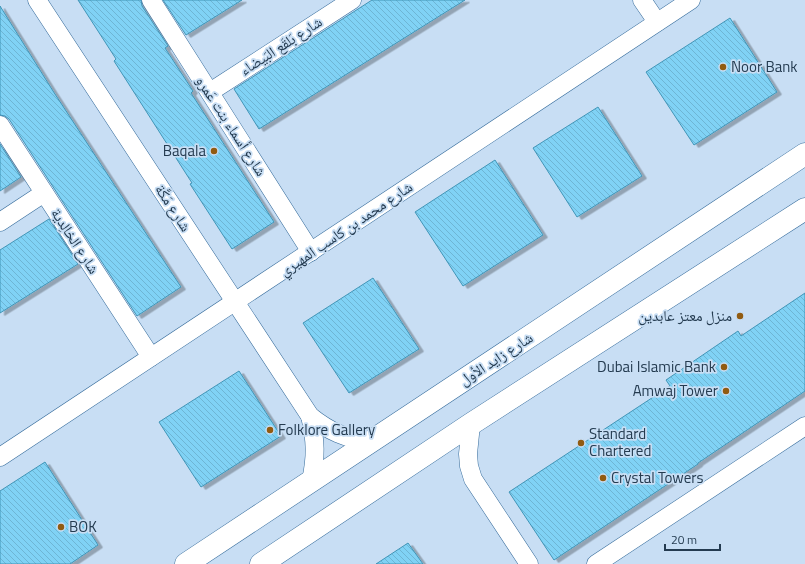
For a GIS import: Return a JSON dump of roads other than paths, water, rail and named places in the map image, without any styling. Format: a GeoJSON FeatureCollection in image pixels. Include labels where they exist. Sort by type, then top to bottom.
{"type":"FeatureCollection","features":[{"type":"Feature","properties":{"kind":"main road","name":"شارع زايد الأول"},"geometry":{"type":"LineString","coordinates":[[186,564],[805,154]]}},
{"type":"Feature","properties":{"kind":"main road"},"geometry":{"type":"LineString","coordinates":[[261,564],[471,424],[805,209]]}},
{"type":"Feature","properties":{"kind":"street","name":"شارع مَكَّة"},"geometry":{"type":"LineString","coordinates":[[37,0],[310,416],[314,432],[315,449],[311,481]]}},
{"type":"Feature","properties":{"kind":"street","name":"شارع أسماء بنت عَمرو"},"geometry":{"type":"LineString","coordinates":[[151,0],[311,252]]}},
{"type":"Feature","properties":{"kind":"street","name":"شارع بَلقَع البَيضاء"},"geometry":{"type":"LineString","coordinates":[[210,92],[352,0]]}},
{"type":"Feature","properties":{"kind":"street"},"geometry":{"type":"LineString","coordinates":[[642,0],[657,22]]}},
{"type":"Feature","properties":{"kind":"street","name":"شارع محمد بن كاسب المهيري"},"geometry":{"type":"LineString","coordinates":[[0,457],[691,0]]}},
{"type":"Feature","properties":{"kind":"street","name":"شارع الخالِدية"},"geometry":{"type":"LineString","coordinates":[[0,126],[151,357]]}},
{"type":"Feature","properties":{"kind":"street"},"geometry":{"type":"LineString","coordinates":[[0,222],[44,193]]}},
{"type":"Feature","properties":{"kind":"street","name":"شارع مَكَّة"},"geometry":{"type":"LineString","coordinates":[[310,416],[332,431],[357,440],[370,442]]}},
{"type":"Feature","properties":{"kind":"street"},"geometry":{"type":"LineString","coordinates":[[471,424],[468,454],[469,466],[473,479],[529,564]]}},
{"type":"Feature","properties":{"kind":"street"},"geometry":{"type":"LineString","coordinates":[[596,564],[805,426]]}},
{"type":"Feature","properties":{"kind":"place","name":"Noor Bank"},"geometry":{"type":"Point","coordinates":[723,67]}},
{"type":"Feature","properties":{"kind":"place","name":"Baqala"},"geometry":{"type":"Point","coordinates":[214,151]}},
{"type":"Feature","properties":{"kind":"place","name":"منزل معتز عابدين"},"geometry":{"type":"Point","coordinates":[740,316]}},
{"type":"Feature","properties":{"kind":"place","name":"Dubai Islamic Bank"},"geometry":{"type":"Point","coordinates":[724,367]}},
{"type":"Feature","properties":{"kind":"place","name":"Amwaj Tower"},"geometry":{"type":"Point","coordinates":[726,391]}},
{"type":"Feature","properties":{"kind":"place","name":"Folklore Gallery"},"geometry":{"type":"Point","coordinates":[270,430]}},
{"type":"Feature","properties":{"kind":"place","name":"Standard Chartered"},"geometry":{"type":"Point","coordinates":[581,443]}},
{"type":"Feature","properties":{"kind":"place","name":"Crystal Towers"},"geometry":{"type":"Point","coordinates":[603,478]}},
{"type":"Feature","properties":{"kind":"place","name":"BOK"},"geometry":{"type":"Point","coordinates":[61,527]}}]}
